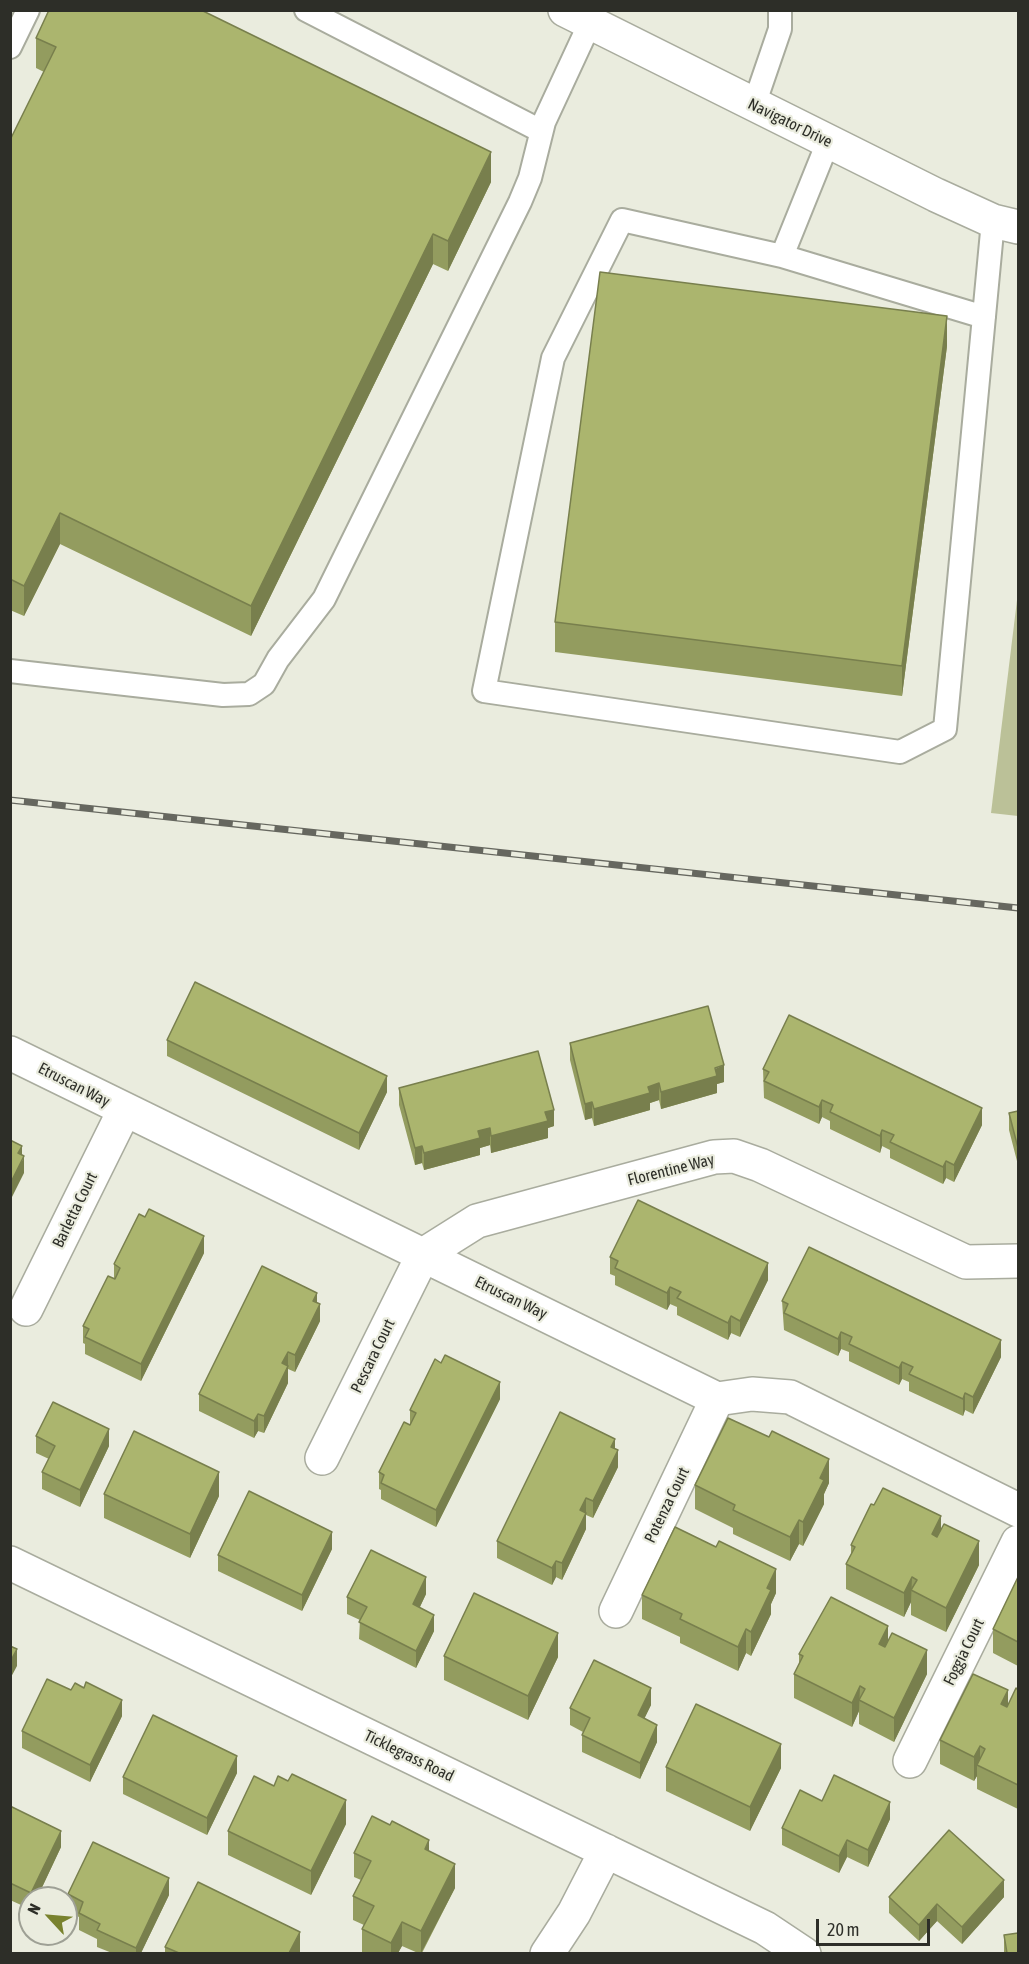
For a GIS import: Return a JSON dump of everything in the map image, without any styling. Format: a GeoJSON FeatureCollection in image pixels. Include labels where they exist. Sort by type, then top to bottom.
{"type":"FeatureCollection","features":[{"type":"Feature","properties":{"kind":"street","name":"Navigator Drive"},"geometry":{"type":"LineString","coordinates":[[577,17],[828,141],[1006,224]]}},
{"type":"Feature","properties":{"kind":"street","name":"Etruscan Way"},"geometry":{"type":"LineString","coordinates":[[10,1053],[124,1111],[717,1399]]}},
{"type":"Feature","properties":{"kind":"street","name":"Barletta Court"},"geometry":{"type":"LineString","coordinates":[[26,1309],[124,1111]]}},
{"type":"Feature","properties":{"kind":"street","name":"Florentine Way"},"geometry":{"type":"LineString","coordinates":[[423,1255],[477,1221],[714,1157],[734,1156],[760,1164],[966,1262],[1018,1262]]}},
{"type":"Feature","properties":{"kind":"street","name":"Pescara Court"},"geometry":{"type":"LineString","coordinates":[[322,1458],[423,1255]]}},
{"type":"Feature","properties":{"kind":"street"},"geometry":{"type":"LineString","coordinates":[[717,1399],[752,1394],[790,1397],[1018,1510]]}},
{"type":"Feature","properties":{"kind":"street","name":"Potenza Court"},"geometry":{"type":"LineString","coordinates":[[616,1611],[717,1399]]}},
{"type":"Feature","properties":{"kind":"street","name":"Foggia Court"},"geometry":{"type":"LineString","coordinates":[[910,1761],[1018,1542]]}},
{"type":"Feature","properties":{"kind":"street","name":"Ticklegrass Road"},"geometry":{"type":"LineString","coordinates":[[10,1563],[765,1928],[804,1953]]}},
{"type":"Feature","properties":{"kind":"street"},"geometry":{"type":"LineString","coordinates":[[548,1953],[574,1913],[606,1851]]}},
{"type":"Feature","properties":{"kind":"lane"},"geometry":{"type":"LineString","coordinates":[[10,47],[28,10]]}},
{"type":"Feature","properties":{"kind":"lane"},"geometry":{"type":"LineString","coordinates":[[306,10],[541,131]]}},
{"type":"Feature","properties":{"kind":"lane"},"geometry":{"type":"LineString","coordinates":[[754,105],[780,29],[780,10]]}},
{"type":"Feature","properties":{"kind":"lane"},"geometry":{"type":"LineString","coordinates":[[10,671],[223,695],[249,694],[264,684],[278,659],[324,599],[519,202],[530,178],[541,131],[577,17]]}},
{"type":"Feature","properties":{"kind":"lane"},"geometry":{"type":"LineString","coordinates":[[782,256],[828,141]]}},
{"type":"Feature","properties":{"kind":"lane"},"geometry":{"type":"LineString","coordinates":[[984,317],[782,256],[622,220],[553,358],[484,691],[900,752],[945,729],[984,317],[1006,224]]}},
{"type":"Feature","properties":{"kind":"green space"},"geometry":{"type":"Polygon","coordinates":[[[1018,592],[1018,816],[991,813],[1018,592]]]}},
{"type":"Feature","properties":{"kind":"building"},"geometry":{"type":"Polygon","coordinates":[[[49,10],[201,10],[491,152],[448,241],[433,234],[251,606],[60,513],[24,586],[10,579],[10,140],[56,47],[36,38],[49,10]]]}},
{"type":"Feature","properties":{"kind":"building"},"geometry":{"type":"Polygon","coordinates":[[[600,272],[947,316],[902,666],[555,622],[600,272]]]}},
{"type":"Feature","properties":{"kind":"building"},"geometry":{"type":"Polygon","coordinates":[[[195,982],[387,1076],[359,1133],[167,1040],[195,982]]]}},
{"type":"Feature","properties":{"kind":"building"},"geometry":{"type":"Polygon","coordinates":[[[708,1006],[724,1065],[715,1068],[717,1076],[661,1092],[659,1083],[648,1087],[650,1093],[594,1109],[592,1102],[585,1104],[570,1043],[708,1006]]]}},
{"type":"Feature","properties":{"kind":"building"},"geometry":{"type":"Polygon","coordinates":[[[789,1015],[982,1108],[954,1165],[946,1161],[943,1167],[890,1142],[894,1135],[882,1130],[880,1136],[830,1112],[833,1105],[822,1100],[819,1107],[764,1081],[769,1072],[763,1069],[789,1015]]]}},
{"type":"Feature","properties":{"kind":"building"},"geometry":{"type":"Polygon","coordinates":[[[538,1051],[554,1110],[545,1112],[548,1121],[491,1136],[490,1128],[478,1131],[480,1138],[424,1153],[422,1146],[415,1148],[399,1088],[538,1051]]]}},
{"type":"Feature","properties":{"kind":"building"},"geometry":{"type":"Polygon","coordinates":[[[1018,1111],[1018,1148],[1009,1113],[1018,1111]]]}},
{"type":"Feature","properties":{"kind":"building"},"geometry":{"type":"Polygon","coordinates":[[[10,1140],[22,1146],[18,1153],[24,1156],[10,1184],[10,1140]]]}},
{"type":"Feature","properties":{"kind":"building"},"geometry":{"type":"Polygon","coordinates":[[[638,1200],[768,1263],[740,1321],[731,1316],[728,1323],[677,1298],[681,1292],[670,1287],[667,1293],[615,1268],[618,1261],[610,1257],[638,1200]]]}},
{"type":"Feature","properties":{"kind":"building"},"geometry":{"type":"Polygon","coordinates":[[[149,1209],[204,1236],[141,1364],[85,1337],[89,1329],[83,1326],[108,1276],[115,1279],[120,1268],[114,1264],[139,1214],[145,1217],[149,1209]]]}},
{"type":"Feature","properties":{"kind":"building"},"geometry":{"type":"Polygon","coordinates":[[[809,1247],[1001,1340],[973,1397],[965,1393],[963,1399],[909,1374],[913,1367],[902,1362],[899,1368],[849,1344],[852,1337],[841,1332],[838,1339],[784,1313],[788,1304],[782,1301],[809,1247]]]}},
{"type":"Feature","properties":{"kind":"building"},"geometry":{"type":"Polygon","coordinates":[[[262,1266],[317,1293],[313,1301],[320,1304],[295,1355],[288,1352],[282,1363],[288,1366],[264,1416],[258,1414],[254,1421],[199,1394],[262,1266]]]}},
{"type":"Feature","properties":{"kind":"building"},"geometry":{"type":"Polygon","coordinates":[[[445,1355],[500,1382],[436,1510],[381,1483],[384,1475],[379,1472],[404,1422],[410,1425],[416,1413],[410,1410],[435,1359],[441,1363],[445,1355]]]}},
{"type":"Feature","properties":{"kind":"building"},"geometry":{"type":"Polygon","coordinates":[[[53,1402],[109,1429],[80,1490],[42,1472],[55,1446],[36,1436],[53,1402]]]}},
{"type":"Feature","properties":{"kind":"building"},"geometry":{"type":"Polygon","coordinates":[[[560,1412],[615,1439],[611,1447],[618,1450],[593,1501],[586,1498],[580,1510],[586,1513],[562,1563],[556,1561],[552,1568],[497,1541],[560,1412]]]}},
{"type":"Feature","properties":{"kind":"building"},"geometry":{"type":"Polygon","coordinates":[[[728,1418],[769,1437],[772,1431],[829,1459],[820,1478],[824,1480],[803,1522],[799,1520],[790,1537],[733,1510],[735,1505],[695,1485],[728,1418]]]}},
{"type":"Feature","properties":{"kind":"building"},"geometry":{"type":"Polygon","coordinates":[[[134,1431],[219,1472],[190,1534],[104,1494],[134,1431]]]}},
{"type":"Feature","properties":{"kind":"building"},"geometry":{"type":"Polygon","coordinates":[[[883,1488],[941,1516],[932,1534],[937,1537],[944,1524],[979,1541],[946,1608],[911,1590],[917,1580],[912,1577],[904,1593],[846,1564],[855,1547],[851,1545],[871,1504],[874,1505],[883,1488]]]}},
{"type":"Feature","properties":{"kind":"building"},"geometry":{"type":"Polygon","coordinates":[[[249,1491],[332,1532],[302,1595],[218,1555],[249,1491]]]}},
{"type":"Feature","properties":{"kind":"building"},"geometry":{"type":"Polygon","coordinates":[[[675,1527],[716,1547],[719,1541],[776,1569],[767,1588],[771,1590],[751,1632],[746,1629],[738,1647],[680,1619],[682,1614],[642,1595],[675,1527]]]}},
{"type":"Feature","properties":{"kind":"building"},"geometry":{"type":"Polygon","coordinates":[[[371,1550],[426,1577],[413,1604],[434,1615],[416,1651],[359,1622],[367,1607],[347,1597],[371,1550]]]}},
{"type":"Feature","properties":{"kind":"building"},"geometry":{"type":"Polygon","coordinates":[[[1018,1577],[1018,1642],[993,1629],[1018,1577]]]}},
{"type":"Feature","properties":{"kind":"building"},"geometry":{"type":"Polygon","coordinates":[[[474,1593],[558,1633],[528,1696],[444,1656],[474,1593]]]}},
{"type":"Feature","properties":{"kind":"building"},"geometry":{"type":"Polygon","coordinates":[[[831,1597],[888,1626],[879,1644],[885,1647],[892,1633],[927,1650],[894,1718],[859,1700],[865,1689],[860,1686],[852,1703],[794,1674],[803,1656],[799,1654],[831,1597]]]}},
{"type":"Feature","properties":{"kind":"building"},"geometry":{"type":"Polygon","coordinates":[[[10,1646],[17,1649],[10,1662],[10,1646]]]}},
{"type":"Feature","properties":{"kind":"building"},"geometry":{"type":"Polygon","coordinates":[[[594,1660],[651,1688],[638,1715],[657,1725],[640,1763],[582,1735],[590,1718],[570,1708],[594,1660]]]}},
{"type":"Feature","properties":{"kind":"building"},"geometry":{"type":"Polygon","coordinates":[[[973,1674],[1008,1690],[1001,1704],[1007,1707],[1016,1688],[1018,1690],[1018,1785],[977,1765],[985,1749],[980,1746],[974,1757],[940,1740],[973,1674]]]}},
{"type":"Feature","properties":{"kind":"building"},"geometry":{"type":"Polygon","coordinates":[[[47,1679],[71,1690],[75,1683],[84,1688],[86,1682],[122,1700],[90,1765],[22,1731],[47,1679]]]}},
{"type":"Feature","properties":{"kind":"building"},"geometry":{"type":"Polygon","coordinates":[[[696,1704],[781,1744],[750,1807],[666,1767],[696,1704]]]}},
{"type":"Feature","properties":{"kind":"building"},"geometry":{"type":"Polygon","coordinates":[[[153,1715],[237,1756],[207,1818],[123,1777],[153,1715]]]}},
{"type":"Feature","properties":{"kind":"building"},"geometry":{"type":"Polygon","coordinates":[[[292,1774],[346,1800],[311,1871],[228,1831],[254,1776],[274,1786],[278,1776],[288,1781],[292,1774]]]}},
{"type":"Feature","properties":{"kind":"building"},"geometry":{"type":"Polygon","coordinates":[[[834,1775],[890,1802],[868,1850],[847,1840],[839,1856],[782,1828],[800,1790],[822,1801],[834,1775]]]}},
{"type":"Feature","properties":{"kind":"building"},"geometry":{"type":"Polygon","coordinates":[[[10,1806],[61,1831],[34,1886],[18,1887],[10,1883],[10,1806]]]}},
{"type":"Feature","properties":{"kind":"building"},"geometry":{"type":"Polygon","coordinates":[[[372,1816],[390,1825],[392,1821],[429,1840],[425,1849],[455,1864],[421,1931],[402,1922],[391,1943],[362,1929],[374,1906],[353,1896],[371,1861],[354,1853],[372,1816]]]}},
{"type":"Feature","properties":{"kind":"building"},"geometry":{"type":"Polygon","coordinates":[[[949,1830],[1004,1880],[962,1927],[937,1904],[919,1925],[889,1897],[949,1830]]]}},
{"type":"Feature","properties":{"kind":"building"},"geometry":{"type":"Polygon","coordinates":[[[93,1842],[169,1878],[136,1948],[97,1930],[100,1924],[79,1913],[83,1902],[78,1899],[78,1886],[72,1886],[93,1842]]]}},
{"type":"Feature","properties":{"kind":"building"},"geometry":{"type":"Polygon","coordinates":[[[198,1882],[300,1932],[289,1953],[179,1953],[165,1947],[198,1882]]]}},
{"type":"Feature","properties":{"kind":"building"},"geometry":{"type":"Polygon","coordinates":[[[1018,1933],[1018,1953],[1007,1953],[1004,1935],[1018,1933]]]}},
{"type":"Feature","properties":{"kind":"railway"},"geometry":{"type":"LineString","coordinates":[[10,800],[1018,908]]}}]}
